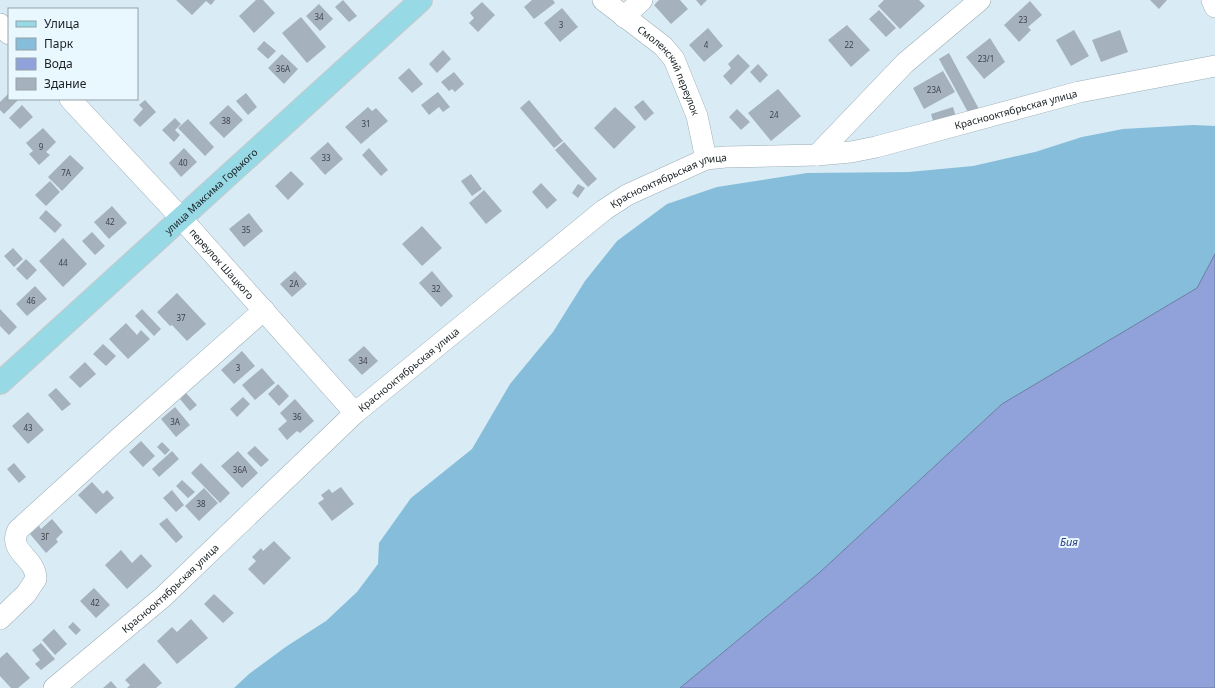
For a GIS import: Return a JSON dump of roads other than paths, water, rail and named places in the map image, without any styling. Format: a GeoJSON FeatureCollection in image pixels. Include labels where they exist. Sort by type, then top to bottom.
{"type":"FeatureCollection","features":[{"type":"Feature","properties":{"kind":"main road","name":"улица Максима Горького"},"geometry":{"type":"LineString","coordinates":[[0,382],[421,0]]}},
{"type":"Feature","properties":{"kind":"street","name":"Смоленский переулок"},"geometry":{"type":"LineString","coordinates":[[603,0],[662,46],[674,59],[697,116],[706,159]]}},
{"type":"Feature","properties":{"kind":"street"},"geometry":{"type":"LineString","coordinates":[[624,17],[642,0]]}},
{"type":"Feature","properties":{"kind":"street"},"geometry":{"type":"LineString","coordinates":[[817,155],[905,63],[980,0]]}},
{"type":"Feature","properties":{"kind":"street"},"geometry":{"type":"LineString","coordinates":[[1212,0],[1215,7]]}},
{"type":"Feature","properties":{"kind":"street"},"geometry":{"type":"LineString","coordinates":[[0,24],[8,33]]}},
{"type":"Feature","properties":{"kind":"street","name":"Краснооктябрьская улица"},"geometry":{"type":"LineString","coordinates":[[54,688],[163,597],[355,413],[604,210],[627,195],[706,159],[725,157],[817,155],[851,152],[876,147],[1079,92],[1215,66]]}},
{"type":"Feature","properties":{"kind":"street","name":"переулок Шацкого"},"geometry":{"type":"LineString","coordinates":[[71,100],[181,218],[355,413]]}},
{"type":"Feature","properties":{"kind":"street"},"geometry":{"type":"LineString","coordinates":[[0,619],[26,594],[36,579],[34,567],[21,553],[15,542],[18,530],[123,434],[264,310]]}},
{"type":"Feature","properties":{"kind":"water","name":"Бия"},"geometry":{"type":"Polygon","coordinates":[[[1215,254],[1215,688],[680,688],[819,573],[1002,404],[1197,288],[1215,254]]]}}]}
